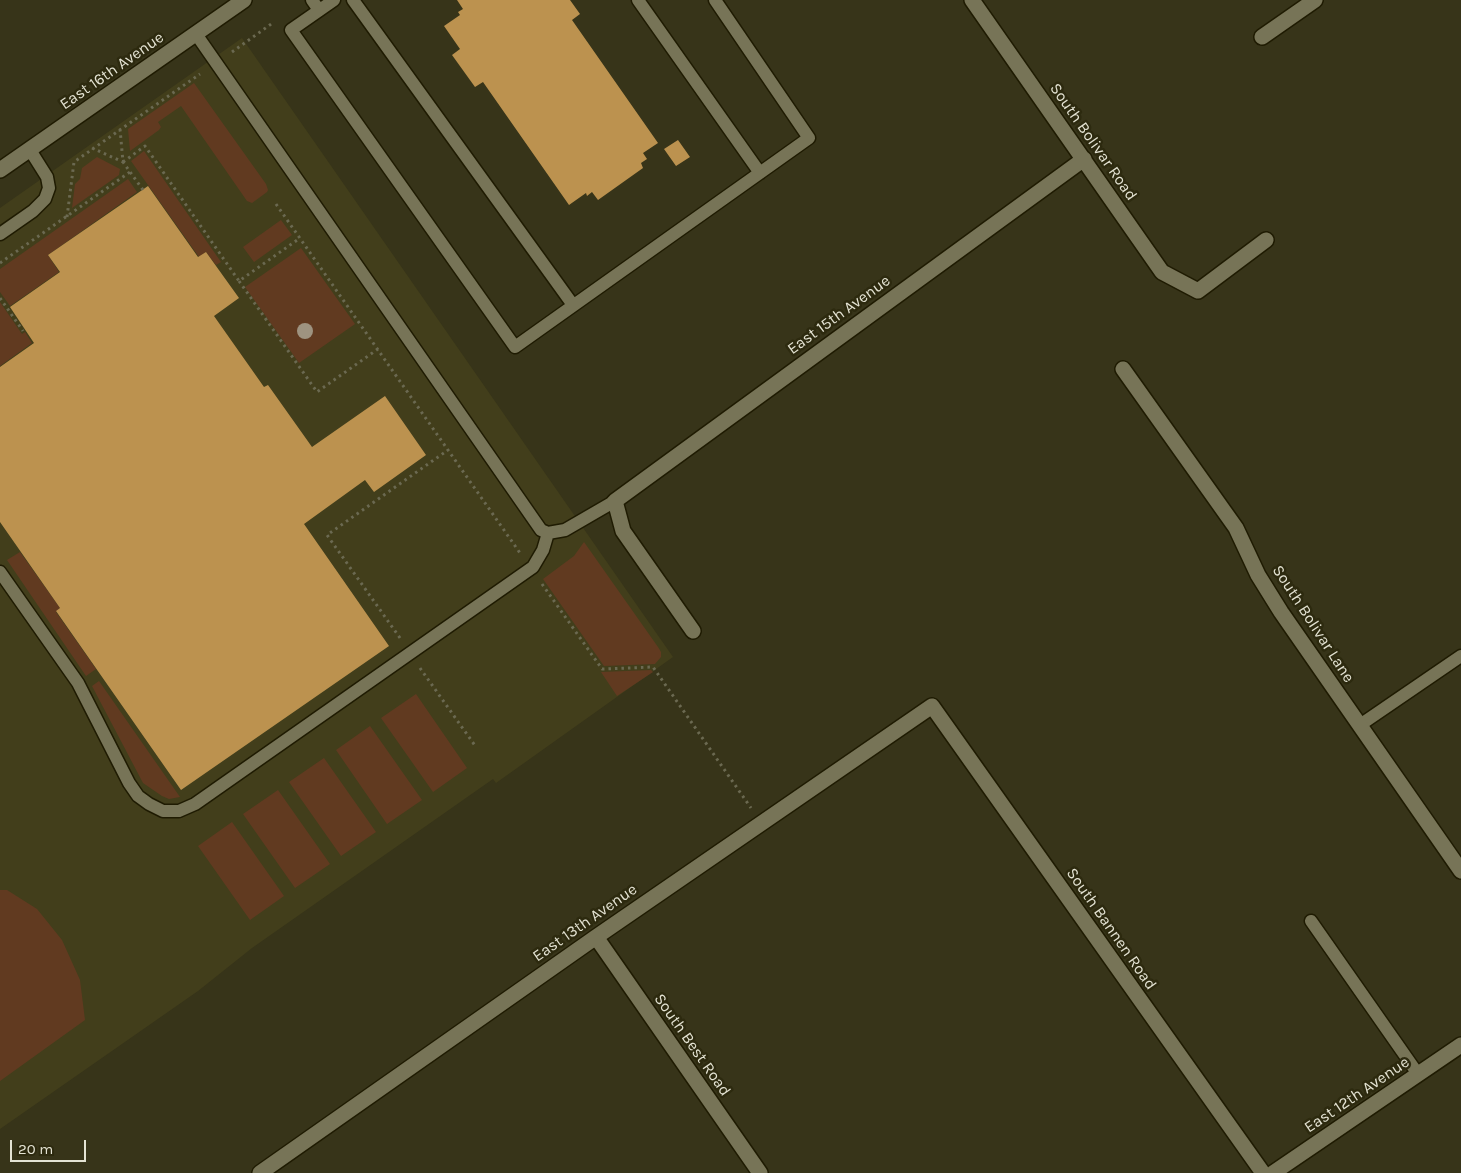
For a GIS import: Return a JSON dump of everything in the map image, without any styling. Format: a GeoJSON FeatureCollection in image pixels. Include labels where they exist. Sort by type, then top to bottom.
{"type":"FeatureCollection","features":[{"type":"Feature","properties":{"kind":"street","name":"East 16th Avenue"},"geometry":{"type":"LineString","coordinates":[[0,170],[244,0]]}},
{"type":"Feature","properties":{"kind":"street","name":"South Bolivar Road"},"geometry":{"type":"LineString","coordinates":[[972,0],[1162,272],[1198,291],[1266,240]]}},
{"type":"Feature","properties":{"kind":"street"},"geometry":{"type":"LineString","coordinates":[[1262,37],[1315,0]]}},
{"type":"Feature","properties":{"kind":"street","name":"East 15th Avenue"},"geometry":{"type":"LineString","coordinates":[[615,501],[1084,159]]}},
{"type":"Feature","properties":{"kind":"street","name":"South Bolivar Lane"},"geometry":{"type":"LineString","coordinates":[[1123,369],[1236,528],[1258,575],[1281,612],[1461,871]]}},
{"type":"Feature","properties":{"kind":"street"},"geometry":{"type":"LineString","coordinates":[[615,501],[623,532],[693,631]]}},
{"type":"Feature","properties":{"kind":"street","name":"East 13th Avenue"},"geometry":{"type":"LineString","coordinates":[[260,1173],[596,937],[932,706]]}},
{"type":"Feature","properties":{"kind":"street","name":"South Bannen Road"},"geometry":{"type":"LineString","coordinates":[[932,706],[1263,1173]]}},
{"type":"Feature","properties":{"kind":"street","name":"South Best Road"},"geometry":{"type":"LineString","coordinates":[[596,937],[760,1173]]}},
{"type":"Feature","properties":{"kind":"street","name":"East 12th Avenue"},"geometry":{"type":"LineString","coordinates":[[1273,1173],[1461,1045]]}},
{"type":"Feature","properties":{"kind":"lane"},"geometry":{"type":"LineString","coordinates":[[334,0],[316,5],[291,30],[514,348],[809,138],[715,0]]}},
{"type":"Feature","properties":{"kind":"lane"},"geometry":{"type":"LineString","coordinates":[[353,0],[573,305]]}},
{"type":"Feature","properties":{"kind":"lane"},"geometry":{"type":"LineString","coordinates":[[638,0],[760,172]]}},
{"type":"Feature","properties":{"kind":"lane"},"geometry":{"type":"LineString","coordinates":[[196,34],[541,530],[548,533],[565,530],[615,501]]}},
{"type":"Feature","properties":{"kind":"lane"},"geometry":{"type":"LineString","coordinates":[[0,234],[33,212],[45,199],[49,188],[47,177],[30,150]]}},
{"type":"Feature","properties":{"kind":"lane"},"geometry":{"type":"LineString","coordinates":[[0,572],[78,683],[129,783],[138,796],[164,811],[179,811],[195,804],[533,567],[543,550],[548,533]]}},
{"type":"Feature","properties":{"kind":"lane"},"geometry":{"type":"LineString","coordinates":[[1360,725],[1461,656]]}},
{"type":"Feature","properties":{"kind":"lane"},"geometry":{"type":"LineString","coordinates":[[1311,921],[1418,1074]]}},
{"type":"Feature","properties":{"kind":"path"},"geometry":{"type":"LineString","coordinates":[[67,217],[74,162],[281,17]]}},
{"type":"Feature","properties":{"kind":"path"},"geometry":{"type":"LineString","coordinates":[[120,129],[123,162],[143,190]]}},
{"type":"Feature","properties":{"kind":"path"},"geometry":{"type":"LineString","coordinates":[[123,162],[145,146],[318,392],[378,349]]}},
{"type":"Feature","properties":{"kind":"path"},"geometry":{"type":"LineString","coordinates":[[92,148],[123,162]]}},
{"type":"Feature","properties":{"kind":"path"},"geometry":{"type":"LineString","coordinates":[[0,264],[130,172]]}},
{"type":"Feature","properties":{"kind":"path"},"geometry":{"type":"LineString","coordinates":[[239,281],[300,238]]}},
{"type":"Feature","properties":{"kind":"path"},"geometry":{"type":"LineString","coordinates":[[0,298],[23,330]]}},
{"type":"Feature","properties":{"kind":"path"},"geometry":{"type":"LineString","coordinates":[[448,450],[327,534],[476,747]]}},
{"type":"Feature","properties":{"kind":"shaded area"},"geometry":{"type":"Polygon","coordinates":[[[242,38],[673,657],[496,783],[493,779],[252,948],[198,991],[0,1129],[0,208],[242,38]]]}},
{"type":"Feature","properties":{"kind":"shaded area"},"geometry":{"type":"Polygon","coordinates":[[[194,83],[266,184],[267,192],[252,203],[247,201],[181,106],[158,122],[161,127],[159,130],[130,151],[128,129],[194,83]]]}},
{"type":"Feature","properties":{"kind":"shaded area"},"geometry":{"type":"Polygon","coordinates":[[[144,151],[221,262],[216,265],[206,252],[199,257],[131,161],[144,151]]]}},
{"type":"Feature","properties":{"kind":"shaded area"},"geometry":{"type":"Polygon","coordinates":[[[97,157],[120,169],[119,175],[72,208],[75,184],[80,179],[82,168],[97,157]]]}},
{"type":"Feature","properties":{"kind":"shaded area"},"geometry":{"type":"Polygon","coordinates":[[[128,179],[137,192],[48,255],[59,272],[10,306],[0,292],[0,269],[128,179]]]}},
{"type":"Feature","properties":{"kind":"shaded area"},"geometry":{"type":"Polygon","coordinates":[[[281,220],[292,235],[254,262],[243,247],[281,220]]]}},
{"type":"Feature","properties":{"kind":"shaded area"},"geometry":{"type":"Polygon","coordinates":[[[301,248],[355,324],[299,363],[245,287],[301,248]]]}},
{"type":"Feature","properties":{"kind":"shaded area"},"geometry":{"type":"Polygon","coordinates":[[[0,302],[22,334],[25,332],[32,343],[0,366],[0,302]]]}},
{"type":"Feature","properties":{"kind":"shaded area"},"geometry":{"type":"Polygon","coordinates":[[[584,542],[661,652],[661,657],[655,664],[604,666],[543,579],[574,556],[584,542]]]}},
{"type":"Feature","properties":{"kind":"shaded area"},"geometry":{"type":"Polygon","coordinates":[[[20,552],[60,608],[56,612],[96,669],[86,676],[7,560],[20,552]]]}},
{"type":"Feature","properties":{"kind":"shaded area"},"geometry":{"type":"Polygon","coordinates":[[[651,670],[653,672],[617,696],[601,672],[651,670]]]}},
{"type":"Feature","properties":{"kind":"shaded area"},"geometry":{"type":"Polygon","coordinates":[[[99,681],[180,797],[169,799],[143,783],[92,686],[99,681]]]}},
{"type":"Feature","properties":{"kind":"shaded area"},"geometry":{"type":"Polygon","coordinates":[[[416,694],[467,768],[433,792],[381,718],[416,694]]]}},
{"type":"Feature","properties":{"kind":"shaded area"},"geometry":{"type":"Polygon","coordinates":[[[370,726],[422,800],[387,824],[336,750],[370,726]]]}},
{"type":"Feature","properties":{"kind":"shaded area"},"geometry":{"type":"Polygon","coordinates":[[[324,758],[376,832],[341,856],[289,782],[324,758]]]}},
{"type":"Feature","properties":{"kind":"shaded area"},"geometry":{"type":"Polygon","coordinates":[[[278,790],[330,864],[295,888],[243,814],[278,790]]]}},
{"type":"Feature","properties":{"kind":"shaded area"},"geometry":{"type":"Polygon","coordinates":[[[232,822],[284,896],[250,920],[198,846],[232,822]]]}},
{"type":"Feature","properties":{"kind":"shaded area"},"geometry":{"type":"Polygon","coordinates":[[[0,890],[7,890],[37,909],[62,940],[80,980],[85,1020],[0,1081],[0,890]]]}},
{"type":"Feature","properties":{"kind":"building"},"geometry":{"type":"Polygon","coordinates":[[[457,0],[570,0],[580,14],[572,20],[658,143],[643,153],[647,159],[641,163],[643,168],[598,200],[592,192],[587,196],[586,193],[569,205],[483,82],[475,87],[452,55],[460,49],[444,26],[460,15],[458,12],[463,9],[457,0]]]}},
{"type":"Feature","properties":{"kind":"building"},"geometry":{"type":"Polygon","coordinates":[[[678,140],[690,157],[676,166],[664,149],[678,140]]]}},
{"type":"Feature","properties":{"kind":"building"},"geometry":{"type":"Polygon","coordinates":[[[148,186],[198,257],[206,252],[239,298],[214,316],[264,387],[268,385],[312,447],[385,396],[426,455],[374,492],[365,480],[304,524],[389,646],[181,790],[56,611],[60,608],[0,522],[0,367],[34,343],[10,307],[60,272],[48,255],[148,186]]]}}]}
